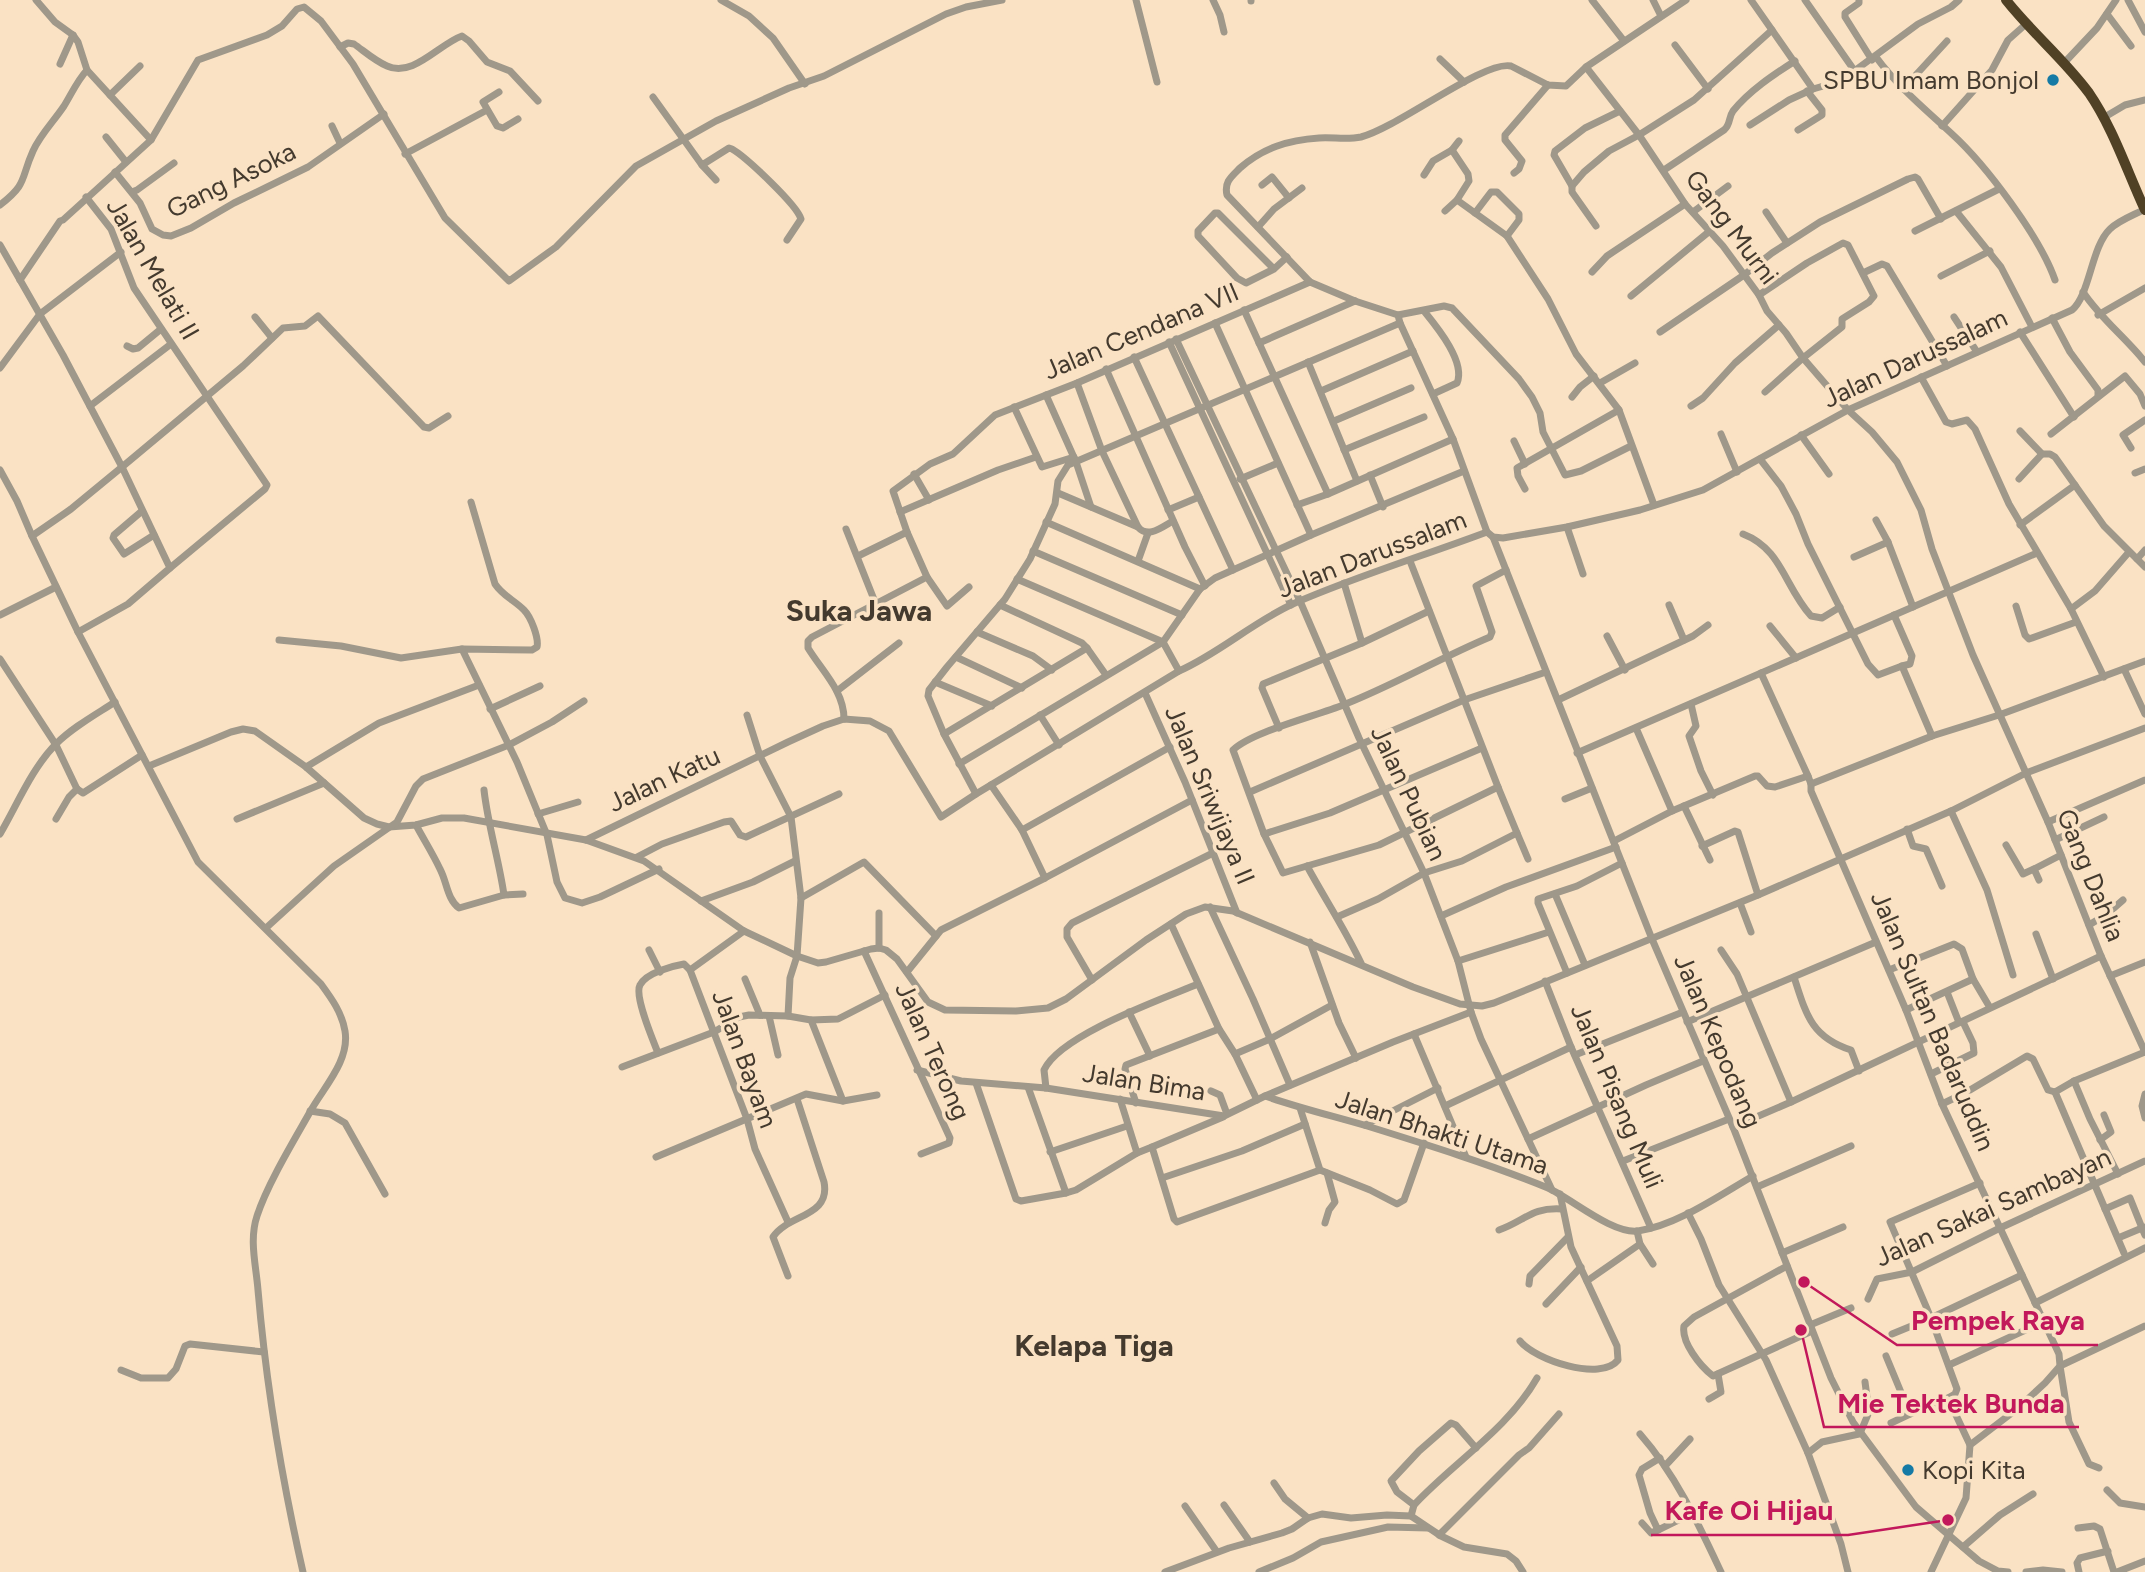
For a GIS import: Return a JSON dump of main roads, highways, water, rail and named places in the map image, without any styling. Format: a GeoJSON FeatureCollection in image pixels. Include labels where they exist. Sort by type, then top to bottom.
{"type":"FeatureCollection","features":[{"type":"Feature","properties":{"kind":"highway"},"geometry":{"type":"LineString","coordinates":[[2006,0],[2065,62],[2089,94],[2145,209]]}},
{"type":"Feature","properties":{"kind":"place","name":"SPBU Imam Bonjol"},"geometry":{"type":"Point","coordinates":[2053,80]}},
{"type":"Feature","properties":{"kind":"place","name":"Pempek Raya"},"geometry":{"type":"Point","coordinates":[1804,1282]}},
{"type":"Feature","properties":{"kind":"place","name":"Mie Tektek Bunda"},"geometry":{"type":"Point","coordinates":[1801,1330]}},
{"type":"Feature","properties":{"kind":"place","name":"Kopi Kita"},"geometry":{"type":"Point","coordinates":[1908,1470]}},
{"type":"Feature","properties":{"kind":"place","name":"Kafe Oi Hijau"},"geometry":{"type":"Point","coordinates":[1948,1520]}},
{"type":"Feature","properties":{"kind":"district","name":"Suka Jawa"},"geometry":{"type":"Point","coordinates":[859,610]}},
{"type":"Feature","properties":{"kind":"district","name":"Kelapa Tiga"},"geometry":{"type":"Point","coordinates":[1094,1345]}}]}
